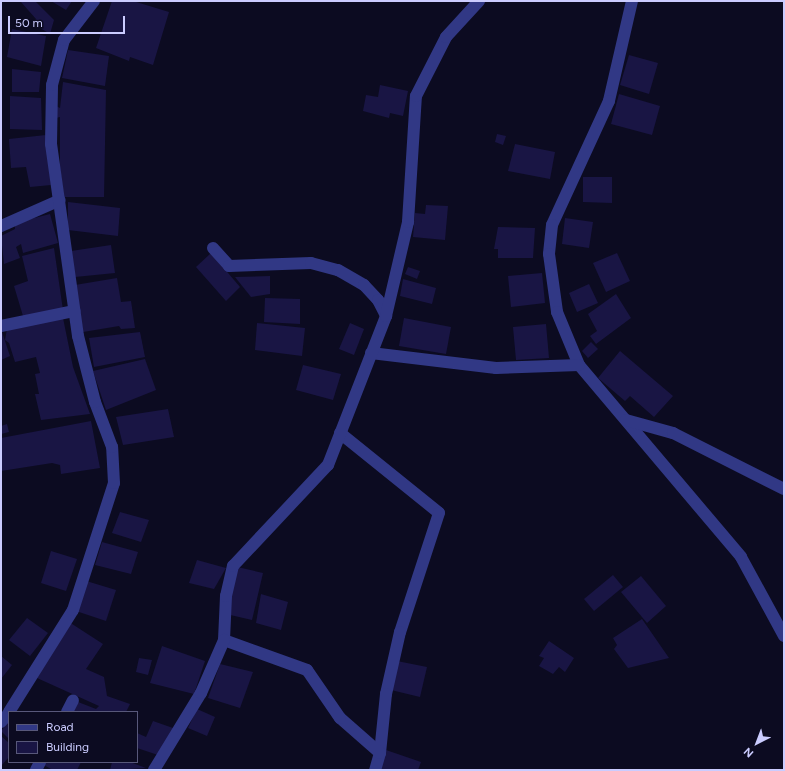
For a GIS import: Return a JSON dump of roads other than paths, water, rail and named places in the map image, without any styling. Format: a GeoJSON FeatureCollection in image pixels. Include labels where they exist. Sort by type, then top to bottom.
{"type":"FeatureCollection","features":[{"type":"Feature","properties":{"kind":"street"},"geometry":{"type":"LineString","coordinates":[[10,711],[73,610],[114,483],[112,447],[95,402],[74,311],[60,200],[51,144],[52,85],[64,40],[94,1]]}},
{"type":"Feature","properties":{"kind":"street"},"geometry":{"type":"LineString","coordinates":[[154,770],[201,693],[224,640],[226,596],[233,566],[328,465],[386,316],[408,222],[416,96],[446,37],[479,1]]}},
{"type":"Feature","properties":{"kind":"street"},"geometry":{"type":"LineString","coordinates":[[632,1],[609,101],[552,226],[549,254],[557,312],[579,365],[741,557],[784,636]]}},
{"type":"Feature","properties":{"kind":"street"},"geometry":{"type":"LineString","coordinates":[[1,226],[60,200]]}},
{"type":"Feature","properties":{"kind":"street"},"geometry":{"type":"LineString","coordinates":[[213,248],[229,266],[311,263],[338,270],[364,285],[378,300],[386,316]]}},
{"type":"Feature","properties":{"kind":"street"},"geometry":{"type":"LineString","coordinates":[[1,326],[74,311]]}},
{"type":"Feature","properties":{"kind":"street"},"geometry":{"type":"LineString","coordinates":[[372,353],[496,368],[579,365]]}},
{"type":"Feature","properties":{"kind":"street"},"geometry":{"type":"LineString","coordinates":[[626,420],[672,433],[784,489]]}},
{"type":"Feature","properties":{"kind":"street"},"geometry":{"type":"LineString","coordinates":[[340,433],[439,513],[400,632],[386,694],[380,753],[375,770]]}},
{"type":"Feature","properties":{"kind":"street"},"geometry":{"type":"LineString","coordinates":[[224,640],[307,670],[340,718],[380,753]]}},
{"type":"Feature","properties":{"kind":"street"},"geometry":{"type":"LineString","coordinates":[[68,711],[73,700]]}},
{"type":"Feature","properties":{"kind":"street"},"geometry":{"type":"LineString","coordinates":[[1,722],[8,713]]}}]}
